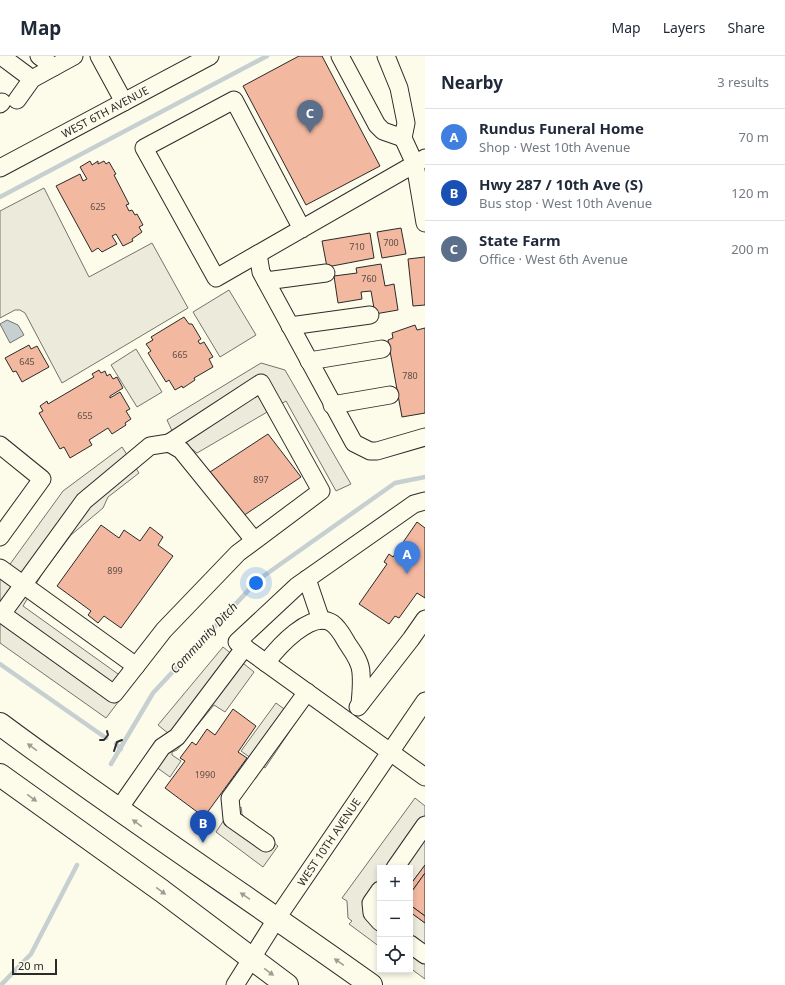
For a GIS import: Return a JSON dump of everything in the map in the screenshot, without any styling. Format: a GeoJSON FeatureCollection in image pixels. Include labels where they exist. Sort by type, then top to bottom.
{"type":"FeatureCollection","features":[{"type":"Feature","properties":{"kind":"main road"},"geometry":{"type":"LineString","coordinates":[[0,724],[118,810],[277,918],[371,985]]}},
{"type":"Feature","properties":{"kind":"main road"},"geometry":{"type":"LineString","coordinates":[[0,775],[162,891],[287,985]]}},
{"type":"Feature","properties":{"kind":"street"},"geometry":{"type":"LineString","coordinates":[[0,56],[32,79]]}},
{"type":"Feature","properties":{"kind":"street"},"geometry":{"type":"LineString","coordinates":[[39,56],[54,67]]}},
{"type":"Feature","properties":{"kind":"street"},"geometry":{"type":"LineString","coordinates":[[6,102],[32,79],[74,56]]}},
{"type":"Feature","properties":{"kind":"street"},"geometry":{"type":"LineString","coordinates":[[99,56],[124,102]]}},
{"type":"Feature","properties":{"kind":"street","name":"WEST 6TH AVENUE"},"geometry":{"type":"LineString","coordinates":[[0,168],[210,56]]}},
{"type":"Feature","properties":{"kind":"street"},"geometry":{"type":"LineString","coordinates":[[340,56],[378,125],[383,131],[403,138],[420,161],[425,223]]}},
{"type":"Feature","properties":{"kind":"street"},"geometry":{"type":"LineString","coordinates":[[386,56],[399,88],[406,123],[403,138]]}},
{"type":"Feature","properties":{"kind":"street"},"geometry":{"type":"LineString","coordinates":[[302,229],[234,100],[144,148],[216,278],[302,229],[420,161]]}},
{"type":"Feature","properties":{"kind":"street"},"geometry":{"type":"LineString","coordinates":[[258,254],[261,272],[350,438],[362,449],[378,451],[425,437]]}},
{"type":"Feature","properties":{"kind":"street"},"geometry":{"type":"LineString","coordinates":[[266,281],[326,272]]}},
{"type":"Feature","properties":{"kind":"street"},"geometry":{"type":"LineString","coordinates":[[290,326],[370,315]]}},
{"type":"Feature","properties":{"kind":"street"},"geometry":{"type":"LineString","coordinates":[[309,361],[382,349]]}},
{"type":"Feature","properties":{"kind":"street"},"geometry":{"type":"LineString","coordinates":[[261,383],[320,491],[254,540],[238,553],[183,609],[114,694],[2,614],[84,501],[150,446],[169,443],[261,383]]}},
{"type":"Feature","properties":{"kind":"street"},"geometry":{"type":"LineString","coordinates":[[332,405],[390,395]]}},
{"type":"Feature","properties":{"kind":"street"},"geometry":{"type":"LineString","coordinates":[[169,443],[182,450],[254,540]]}},
{"type":"Feature","properties":{"kind":"street"},"geometry":{"type":"LineString","coordinates":[[0,445],[42,478],[0,537]]}},
{"type":"Feature","properties":{"kind":"street"},"geometry":{"type":"LineString","coordinates":[[425,501],[414,504],[307,579],[237,642],[425,777]]}},
{"type":"Feature","properties":{"kind":"street"},"geometry":{"type":"LineString","coordinates":[[0,568],[136,666]]}},
{"type":"Feature","properties":{"kind":"street"},"geometry":{"type":"LineString","coordinates":[[307,579],[321,620]]}},
{"type":"Feature","properties":{"kind":"street"},"geometry":{"type":"LineString","coordinates":[[347,721],[425,619]]}},
{"type":"Feature","properties":{"kind":"street"},"geometry":{"type":"LineString","coordinates":[[266,663],[276,650],[311,622],[321,620],[331,622],[337,627],[360,664],[360,704]]}},
{"type":"Feature","properties":{"kind":"street"},"geometry":{"type":"LineString","coordinates":[[118,810],[162,747],[177,737],[245,648]]}},
{"type":"Feature","properties":{"kind":"street"},"geometry":{"type":"LineString","coordinates":[[266,843],[232,819],[230,798],[307,692]]}},
{"type":"Feature","properties":{"kind":"street","name":"WEST 10TH AVENUE"},"geometry":{"type":"LineString","coordinates":[[235,985],[277,918],[425,701]]}},
{"type":"Feature","properties":{"kind":"street"},"geometry":{"type":"LineString","coordinates":[[397,865],[425,824]]}},
{"type":"Feature","properties":{"kind":"street"},"geometry":{"type":"LineString","coordinates":[[377,894],[371,903],[372,914],[377,919]]}},
{"type":"Feature","properties":{"kind":"street"},"geometry":{"type":"LineString","coordinates":[[413,946],[425,955]]}},
{"type":"Feature","properties":{"kind":"shaded area"},"geometry":{"type":"Polygon","coordinates":[[[44,188],[89,277],[152,243],[188,308],[62,383],[25,313],[20,310],[15,310],[0,318],[0,211],[44,188]]]}},
{"type":"Feature","properties":{"kind":"shaded area"},"geometry":{"type":"Polygon","coordinates":[[[229,290],[256,335],[220,357],[193,312],[229,290]]]}},
{"type":"Feature","properties":{"kind":"shaded area"},"geometry":{"type":"Polygon","coordinates":[[[7,320],[18,325],[24,335],[10,343],[0,324],[7,320]]]}},
{"type":"Feature","properties":{"kind":"shaded area"},"geometry":{"type":"Polygon","coordinates":[[[136,349],[162,392],[137,407],[111,365],[136,349]]]}},
{"type":"Feature","properties":{"kind":"shaded area"},"geometry":{"type":"Polygon","coordinates":[[[261,363],[285,370],[351,484],[336,491],[286,401],[197,453],[174,435],[167,420],[261,363]]]}},
{"type":"Feature","properties":{"kind":"shaded area"},"geometry":{"type":"Polygon","coordinates":[[[122,447],[139,473],[108,497],[103,508],[71,535],[42,574],[23,606],[132,684],[106,718],[0,643],[0,578],[63,491],[122,447]]]}},
{"type":"Feature","properties":{"kind":"shaded area"},"geometry":{"type":"Polygon","coordinates":[[[223,647],[254,672],[225,712],[214,705],[177,750],[172,752],[172,755],[181,761],[170,777],[145,759],[169,734],[158,725],[223,647]]]}},
{"type":"Feature","properties":{"kind":"shaded area"},"geometry":{"type":"Polygon","coordinates":[[[276,703],[298,719],[265,768],[241,751],[276,703]]]}},
{"type":"Feature","properties":{"kind":"shaded area"},"geometry":{"type":"Polygon","coordinates":[[[415,798],[425,806],[425,865],[413,881],[413,865],[377,865],[377,945],[349,924],[352,921],[348,918],[347,901],[342,898],[415,798]]]}},
{"type":"Feature","properties":{"kind":"shaded area"},"geometry":{"type":"Polygon","coordinates":[[[241,807],[242,814],[249,824],[278,846],[263,867],[216,832],[224,820],[241,807]]]}},
{"type":"Feature","properties":{"kind":"shaded area"},"geometry":{"type":"Polygon","coordinates":[[[413,914],[425,923],[425,979],[413,970],[413,914]]]}},
{"type":"Feature","properties":{"kind":"building"},"geometry":{"type":"Polygon","coordinates":[[[299,56],[322,56],[380,166],[306,205],[243,86],[299,56]]]}},
{"type":"Feature","properties":{"kind":"building"},"geometry":{"type":"Polygon","coordinates":[[[90,161],[92,165],[98,161],[98,164],[104,161],[106,164],[109,162],[129,204],[126,205],[129,211],[132,210],[135,215],[137,214],[143,225],[139,227],[142,232],[132,239],[133,241],[123,246],[116,234],[112,236],[117,244],[102,252],[98,248],[92,252],[56,186],[80,174],[83,181],[87,179],[80,167],[90,161]]]}},
{"type":"Feature","properties":{"kind":"building"},"geometry":{"type":"Polygon","coordinates":[[[401,228],[406,254],[382,258],[377,232],[401,228]]]}},
{"type":"Feature","properties":{"kind":"building"},"geometry":{"type":"Polygon","coordinates":[[[370,233],[374,258],[327,267],[322,241],[370,233]]]}},
{"type":"Feature","properties":{"kind":"building"},"geometry":{"type":"Polygon","coordinates":[[[425,257],[425,305],[413,306],[408,259],[425,257]]]}},
{"type":"Feature","properties":{"kind":"building"},"geometry":{"type":"Polygon","coordinates":[[[381,264],[385,286],[394,284],[398,310],[375,314],[371,291],[361,292],[362,299],[338,303],[334,276],[357,273],[356,268],[381,264]]]}},
{"type":"Feature","properties":{"kind":"building"},"geometry":{"type":"Polygon","coordinates":[[[184,317],[189,324],[192,324],[201,339],[198,341],[200,344],[204,342],[213,357],[209,359],[213,367],[194,378],[195,380],[183,388],[182,386],[175,390],[169,380],[166,382],[148,353],[151,351],[146,344],[153,340],[151,337],[184,317]]]}},
{"type":"Feature","properties":{"kind":"building"},"geometry":{"type":"Polygon","coordinates":[[[415,325],[417,330],[425,328],[425,413],[402,417],[388,340],[393,338],[392,333],[415,325]]]}},
{"type":"Feature","properties":{"kind":"building"},"geometry":{"type":"Polygon","coordinates":[[[29,345],[31,349],[37,346],[49,367],[22,382],[16,371],[13,372],[5,358],[29,345]]]}},
{"type":"Feature","properties":{"kind":"building"},"geometry":{"type":"Polygon","coordinates":[[[99,370],[101,373],[105,371],[107,376],[110,374],[113,379],[117,377],[123,388],[110,396],[110,398],[120,392],[130,409],[126,411],[131,419],[125,423],[126,425],[112,434],[108,428],[89,440],[92,445],[70,458],[64,447],[60,449],[39,413],[43,411],[40,406],[47,401],[48,404],[94,377],[92,374],[99,370]]]}},
{"type":"Feature","properties":{"kind":"building"},"geometry":{"type":"Polygon","coordinates":[[[268,434],[301,477],[243,516],[210,472],[268,434]]]}},
{"type":"Feature","properties":{"kind":"building"},"geometry":{"type":"Polygon","coordinates":[[[417,522],[425,528],[425,598],[417,593],[399,618],[395,616],[389,624],[359,604],[387,564],[384,562],[389,554],[393,557],[417,522]]]}},
{"type":"Feature","properties":{"kind":"building"},"geometry":{"type":"Polygon","coordinates":[[[101,525],[119,538],[124,530],[140,541],[150,527],[163,537],[158,545],[173,556],[121,628],[104,616],[98,623],[88,615],[91,611],[57,586],[101,525]]]}},
{"type":"Feature","properties":{"kind":"building"},"geometry":{"type":"Polygon","coordinates":[[[233,709],[256,726],[238,752],[247,758],[204,817],[165,788],[185,761],[180,758],[192,742],[196,745],[207,729],[215,735],[233,709]]]}},
{"type":"Feature","properties":{"kind":"building"},"geometry":{"type":"Polygon","coordinates":[[[209,819],[215,824],[210,830],[204,826],[209,819]]]}},
{"type":"Feature","properties":{"kind":"building"},"geometry":{"type":"Polygon","coordinates":[[[425,865],[425,873],[413,890],[413,881],[425,865]]]}},
{"type":"Feature","properties":{"kind":"building"},"geometry":{"type":"Polygon","coordinates":[[[425,873],[425,916],[413,907],[413,890],[425,873]]]}},
{"type":"Feature","properties":{"kind":"building"},"geometry":{"type":"Polygon","coordinates":[[[413,907],[425,916],[425,923],[413,914],[413,907]]]}},
{"type":"Feature","properties":{"kind":"waterway"},"geometry":{"type":"LineString","coordinates":[[0,197],[267,56]]}},
{"type":"Feature","properties":{"kind":"waterway","name":"Community Ditch"},"geometry":{"type":"LineString","coordinates":[[111,764],[153,693],[258,580],[395,483],[425,477]]}},
{"type":"Feature","properties":{"kind":"waterway"},"geometry":{"type":"LineString","coordinates":[[0,664],[106,738]]}},
{"type":"Feature","properties":{"kind":"waterway","name":"Community Ditch"},"geometry":{"type":"LineString","coordinates":[[116,744],[121,749]]}},
{"type":"Feature","properties":{"kind":"waterway","name":"Community Ditch"},"geometry":{"type":"LineString","coordinates":[[1,985],[31,954],[77,865]]}},
{"type":"Feature","properties":{"kind":"wall"},"geometry":{"type":"LineString","coordinates":[[100,740],[104,740],[108,735],[107,731]]}},
{"type":"Feature","properties":{"kind":"wall"},"geometry":{"type":"LineString","coordinates":[[114,751],[117,742],[122,740]]}},
{"type":"Feature","properties":{"kind":"place","name":"State Farm"},"geometry":{"type":"Point","coordinates":[310,133]}},
{"type":"Feature","properties":{"kind":"place","name":"Rundus Funeral Home"},"geometry":{"type":"Point","coordinates":[407,574]}},
{"type":"Feature","properties":{"kind":"place","name":"Hwy 287 / 10th Ave (S)"},"geometry":{"type":"Point","coordinates":[203,843]}}]}
